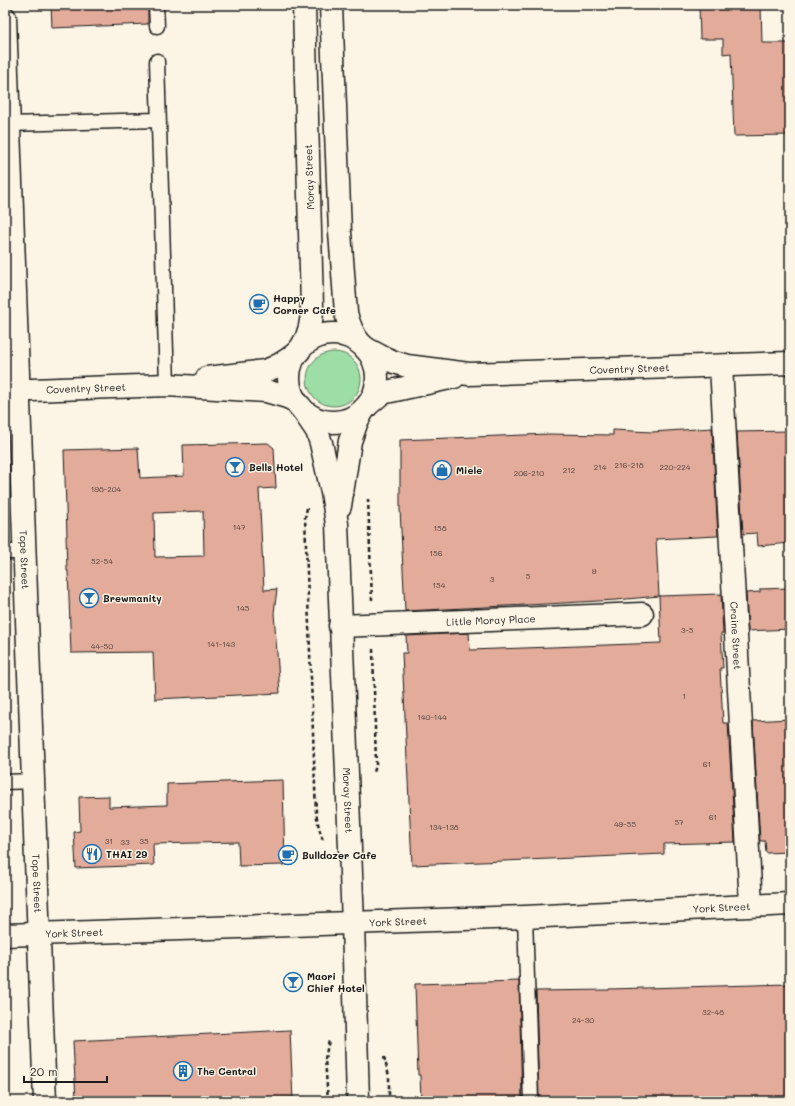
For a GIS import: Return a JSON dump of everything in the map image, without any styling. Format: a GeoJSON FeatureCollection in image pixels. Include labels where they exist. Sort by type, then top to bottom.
{"type":"FeatureCollection","features":[{"type":"Feature","properties":{"kind":"street","name":"Moray Street"},"geometry":{"type":"LineString","coordinates":[[300,349],[310,331],[312,320],[304,5]]}},
{"type":"Feature","properties":{"kind":"street"},"geometry":{"type":"LineString","coordinates":[[331,5],[340,232],[346,313],[349,326],[353,334],[362,345],[374,360],[377,374],[376,389],[367,406],[351,418],[336,422],[320,420],[305,412],[292,394],[289,380],[292,364],[300,349],[317,337],[335,334],[344,335],[362,345]]}},
{"type":"Feature","properties":{"kind":"street","name":"Tope Street"},"geometry":{"type":"LineString","coordinates":[[5,18],[15,552],[34,781],[45,1101]]}},
{"type":"Feature","properties":{"kind":"street","name":"Coventry Street"},"geometry":{"type":"LineString","coordinates":[[362,345],[380,356],[407,366],[469,374],[790,363]]}},
{"type":"Feature","properties":{"kind":"street","name":"Coventry Street"},"geometry":{"type":"LineString","coordinates":[[167,385],[265,371],[284,363],[300,349]]}},
{"type":"Feature","properties":{"kind":"street","name":"Craine Street"},"geometry":{"type":"LineString","coordinates":[[721,366],[751,905]]}},
{"type":"Feature","properties":{"kind":"street","name":"Coventry Street"},"geometry":{"type":"LineString","coordinates":[[367,406],[382,393],[387,391],[469,374]]}},
{"type":"Feature","properties":{"kind":"street","name":"Coventry Street"},"geometry":{"type":"LineString","coordinates":[[12,390],[167,385],[266,391],[287,397],[298,404]]}},
{"type":"Feature","properties":{"kind":"street","name":"Moray Street"},"geometry":{"type":"LineString","coordinates":[[298,404],[320,437],[332,492],[337,524],[353,923],[358,1101]]}},
{"type":"Feature","properties":{"kind":"street","name":"Moray Street"},"geometry":{"type":"LineString","coordinates":[[337,524],[350,441],[354,427],[367,406]]}},
{"type":"Feature","properties":{"kind":"street","name":"Little Moray Place"},"geometry":{"type":"LineString","coordinates":[[340,626],[642,614]]}},
{"type":"Feature","properties":{"kind":"street","name":"York Street"},"geometry":{"type":"LineString","coordinates":[[5,935],[525,917],[790,904]]}},
{"type":"Feature","properties":{"kind":"lane"},"geometry":{"type":"LineString","coordinates":[[156,5],[157,26]]}},
{"type":"Feature","properties":{"kind":"lane"},"geometry":{"type":"LineString","coordinates":[[157,61],[167,385]]}},
{"type":"Feature","properties":{"kind":"lane"},"geometry":{"type":"LineString","coordinates":[[8,124],[158,120]]}},
{"type":"Feature","properties":{"kind":"lane"},"geometry":{"type":"LineString","coordinates":[[5,782],[34,781]]}},
{"type":"Feature","properties":{"kind":"lane"},"geometry":{"type":"LineString","coordinates":[[525,917],[532,1101]]}},
{"type":"Feature","properties":{"kind":"path"},"geometry":{"type":"LineString","coordinates":[[368,498],[376,766],[374,773]]}},
{"type":"Feature","properties":{"kind":"path"},"geometry":{"type":"LineString","coordinates":[[308,506],[305,518],[316,812],[324,846]]}},
{"type":"Feature","properties":{"kind":"green space"},"geometry":{"type":"Polygon","coordinates":[[[334,352],[344,354],[353,360],[359,369],[361,379],[359,389],[353,398],[344,404],[334,406],[324,404],[315,398],[309,389],[307,379],[309,369],[315,360],[324,354],[334,352]]]}},
{"type":"Feature","properties":{"kind":"building"},"geometry":{"type":"Polygon","coordinates":[[[51,5],[148,5],[148,24],[52,28],[51,5]]]}},
{"type":"Feature","properties":{"kind":"building"},"geometry":{"type":"Polygon","coordinates":[[[699,5],[761,5],[762,43],[790,43],[790,135],[734,136],[731,53],[723,54],[723,39],[700,39],[699,5]]]}},
{"type":"Feature","properties":{"kind":"building"},"geometry":{"type":"Polygon","coordinates":[[[712,428],[718,536],[656,539],[659,596],[616,600],[405,611],[400,509],[400,440],[549,434],[613,435],[613,430],[652,432],[712,428]]]}},
{"type":"Feature","properties":{"kind":"building"},"geometry":{"type":"Polygon","coordinates":[[[790,431],[790,543],[758,546],[757,533],[743,534],[737,432],[790,431]]]}},
{"type":"Feature","properties":{"kind":"building"},"geometry":{"type":"Polygon","coordinates":[[[268,443],[274,448],[276,488],[259,489],[264,590],[277,589],[274,613],[280,693],[155,699],[153,652],[71,653],[64,450],[138,448],[140,478],[184,476],[183,445],[268,443]],[[203,511],[154,513],[155,557],[204,556],[203,511]]]}},
{"type":"Feature","properties":{"kind":"building"},"geometry":{"type":"Polygon","coordinates":[[[790,588],[790,629],[748,631],[746,593],[760,592],[760,589],[790,588]]]}},
{"type":"Feature","properties":{"kind":"building"},"geometry":{"type":"Polygon","coordinates":[[[721,594],[723,668],[720,668],[723,723],[728,723],[735,842],[664,844],[664,854],[412,865],[402,653],[407,653],[406,636],[469,633],[470,650],[661,643],[659,596],[721,594]]]}},
{"type":"Feature","properties":{"kind":"building"},"geometry":{"type":"Polygon","coordinates":[[[790,719],[790,852],[766,853],[765,841],[760,841],[753,721],[790,719]]]}},
{"type":"Feature","properties":{"kind":"building"},"geometry":{"type":"Polygon","coordinates":[[[283,780],[285,865],[239,866],[238,842],[153,844],[154,865],[76,868],[74,832],[80,831],[79,797],[109,796],[109,807],[167,805],[167,784],[283,780]]]}},
{"type":"Feature","properties":{"kind":"building"},"geometry":{"type":"Polygon","coordinates":[[[519,981],[522,1101],[421,1101],[420,1075],[418,1075],[415,984],[519,981]]]}},
{"type":"Feature","properties":{"kind":"building"},"geometry":{"type":"Polygon","coordinates":[[[790,984],[790,1101],[539,1101],[536,991],[790,984]]]}},
{"type":"Feature","properties":{"kind":"building","name":"The Central"},"geometry":{"type":"Polygon","coordinates":[[[290,1030],[293,1101],[76,1101],[73,1041],[290,1030]]]}},
{"type":"Feature","properties":{"kind":"place","name":"Happy Corner Cafe"},"geometry":{"type":"Point","coordinates":[259,304]}},
{"type":"Feature","properties":{"kind":"place","name":"Bells Hotel"},"geometry":{"type":"Point","coordinates":[235,467]}},
{"type":"Feature","properties":{"kind":"place","name":"Miele"},"geometry":{"type":"Point","coordinates":[442,470]}},
{"type":"Feature","properties":{"kind":"place","name":"Brewmanity"},"geometry":{"type":"Point","coordinates":[89,598]}},
{"type":"Feature","properties":{"kind":"place","name":"THAI 29"},"geometry":{"type":"Point","coordinates":[92,854]}},
{"type":"Feature","properties":{"kind":"place","name":"Bulldozer Cafe"},"geometry":{"type":"Point","coordinates":[288,855]}},
{"type":"Feature","properties":{"kind":"place","name":"Maori Chief Hotel"},"geometry":{"type":"Point","coordinates":[293,982]}},
{"type":"Feature","properties":{"kind":"place","name":"The Central"},"geometry":{"type":"Point","coordinates":[183,1071]}}]}
